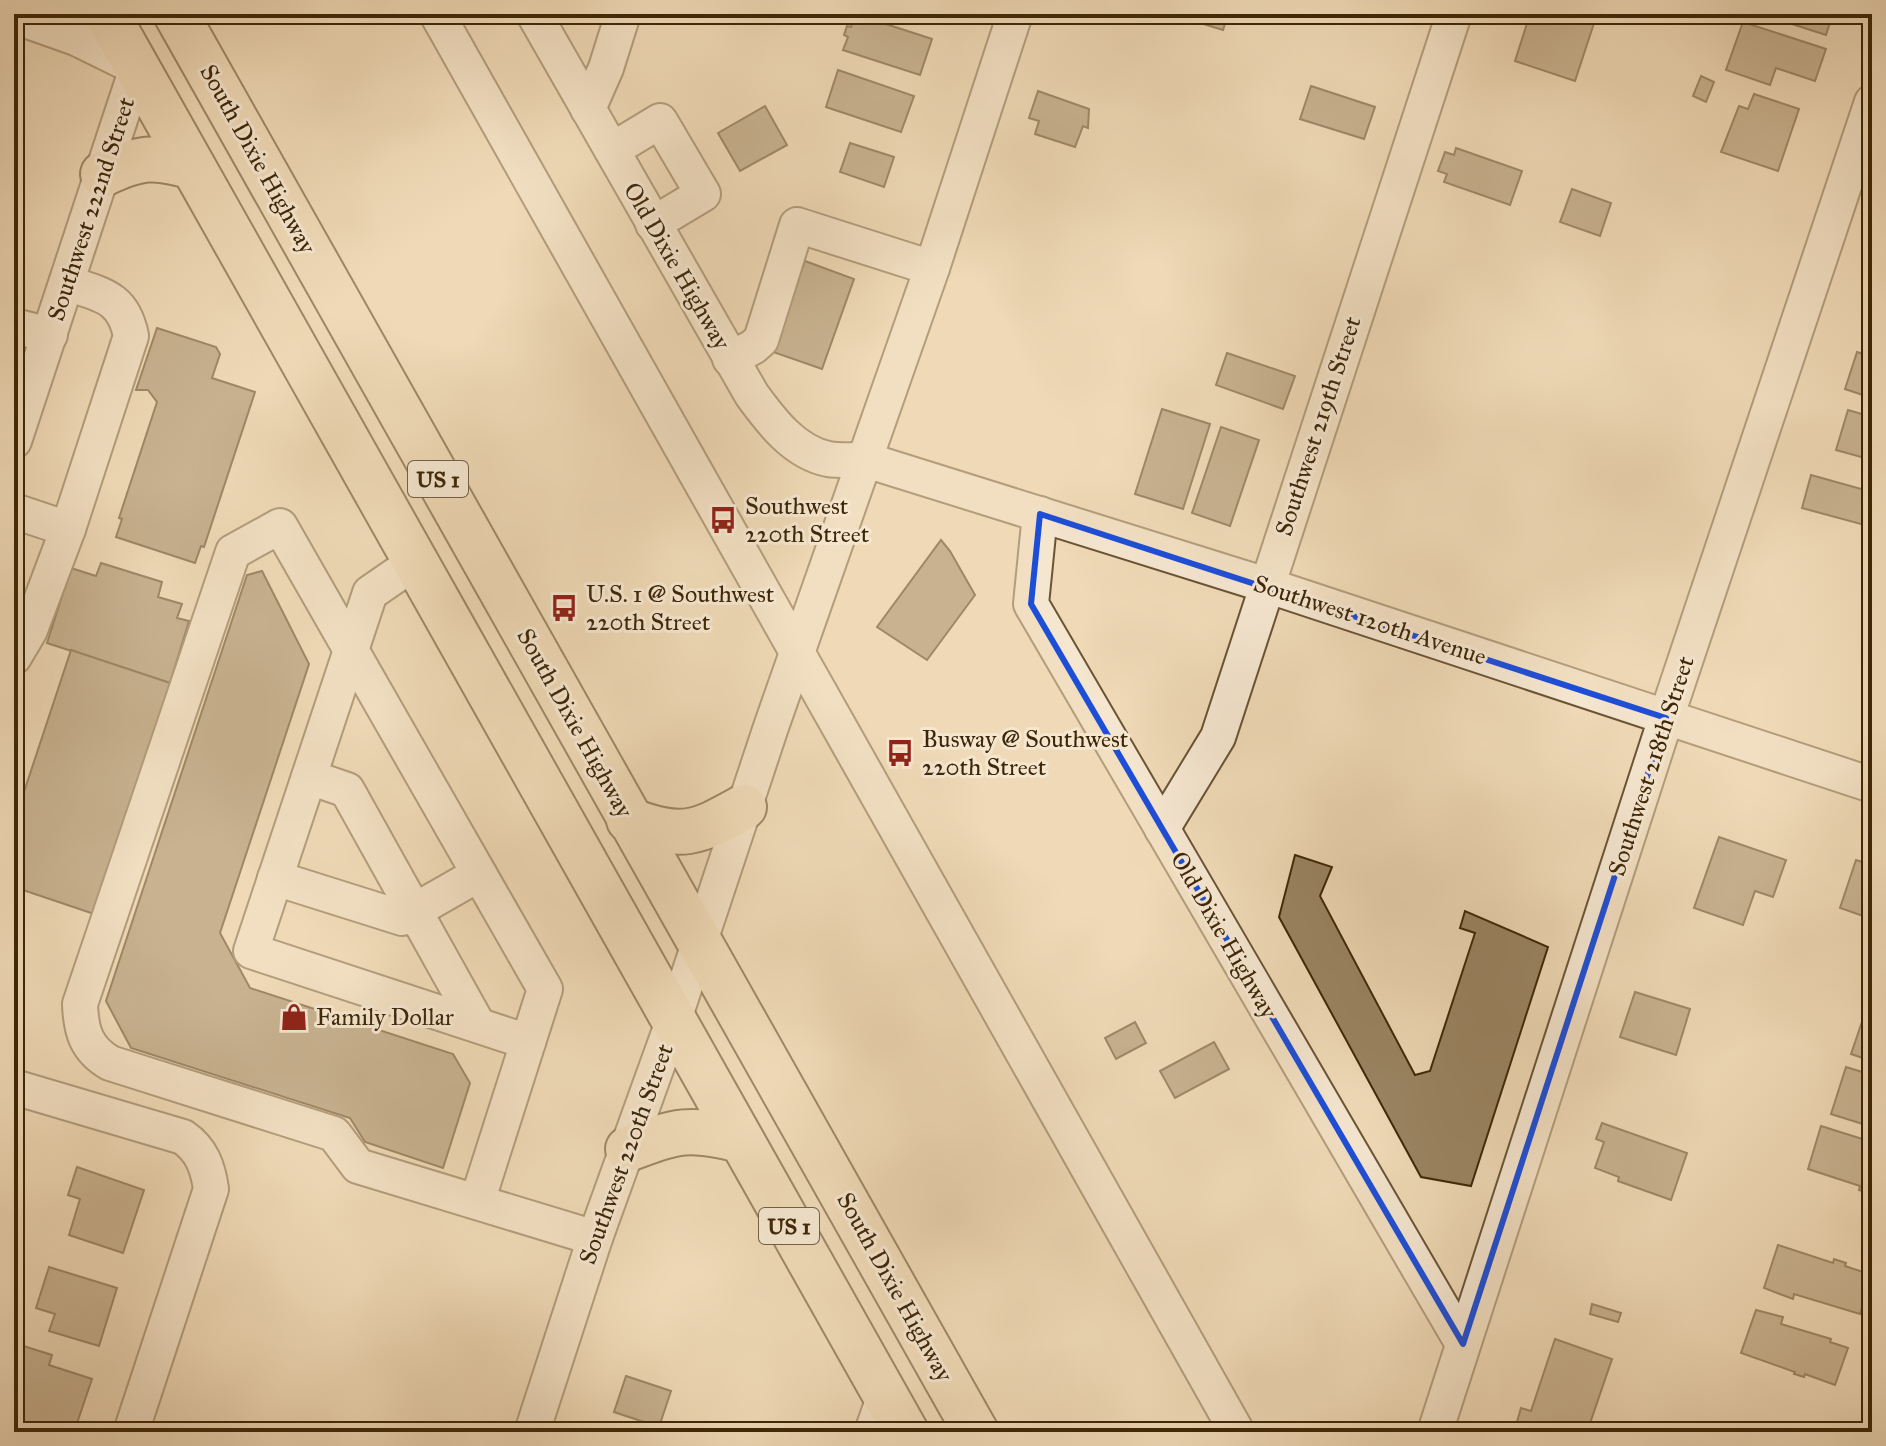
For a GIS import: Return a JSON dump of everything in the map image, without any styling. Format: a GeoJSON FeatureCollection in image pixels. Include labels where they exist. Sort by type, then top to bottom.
{"type":"FeatureCollection","features":[{"type":"Feature","properties":{"kind":"highway","name":"US 1"},"geometry":{"type":"LineString","coordinates":[[107,14],[741,1140],[879,1413],[906,1432]]}},
{"type":"Feature","properties":{"kind":"highway"},"geometry":{"type":"LineString","coordinates":[[157,14],[137,68],[176,80],[193,97],[348,374],[402,415]]}},
{"type":"Feature","properties":{"kind":"highway","name":"South Dixie Highway"},"geometry":{"type":"LineString","coordinates":[[176,14],[976,1432]]}},
{"type":"Feature","properties":{"kind":"highway"},"geometry":{"type":"LineString","coordinates":[[103,174],[131,161],[144,159],[171,160],[193,167]]}},
{"type":"Feature","properties":{"kind":"highway"},"geometry":{"type":"LineString","coordinates":[[415,562],[471,609],[647,915],[668,937],[680,942],[700,943]]}},
{"type":"Feature","properties":{"kind":"highway"},"geometry":{"type":"LineString","coordinates":[[629,820],[658,831],[683,834],[710,826],[744,807]]}},
{"type":"Feature","properties":{"kind":"highway"},"geometry":{"type":"LineString","coordinates":[[674,1019],[695,1022],[711,1030],[728,1046],[892,1337],[948,1383]]}},
{"type":"Feature","properties":{"kind":"highway"},"geometry":{"type":"LineString","coordinates":[[628,1149],[678,1131],[709,1132],[741,1140]]}},
{"type":"Feature","properties":{"kind":"street"},"geometry":{"type":"LineString","coordinates":[[437,14],[1237,1432]]}},
{"type":"Feature","properties":{"kind":"street","name":"Old Dixie Highway"},"geometry":{"type":"LineString","coordinates":[[534,14],[730,359],[777,429],[827,458],[866,460]]}},
{"type":"Feature","properties":{"kind":"street"},"geometry":{"type":"LineString","coordinates":[[588,109],[606,68],[623,14]]}},
{"type":"Feature","properties":{"kind":"street","name":"Southwest 220th Street"},"geometry":{"type":"LineString","coordinates":[[532,1432],[595,1238],[674,1019],[797,651],[932,268],[1015,14]]}},
{"type":"Feature","properties":{"kind":"street","name":"Southwest 219th Street"},"geometry":{"type":"LineString","coordinates":[[1162,829],[1218,737],[1454,14]]}},
{"type":"Feature","properties":{"kind":"street"},"geometry":{"type":"LineString","coordinates":[[14,16],[76,38],[137,68]]}},
{"type":"Feature","properties":{"kind":"street","name":"Southwest 222nd Street"},"geometry":{"type":"LineString","coordinates":[[14,441],[137,68]]}},
{"type":"Feature","properties":{"kind":"street","name":"Southwest 218th Street"},"geometry":{"type":"LineString","coordinates":[[1435,1432],[1666,718],[1872,102]]}},
{"type":"Feature","properties":{"kind":"street"},"geometry":{"type":"LineString","coordinates":[[612,150],[660,121],[703,194],[653,224]]}},
{"type":"Feature","properties":{"kind":"street"},"geometry":{"type":"LineString","coordinates":[[730,359],[761,340],[797,225],[932,268]]}},
{"type":"Feature","properties":{"kind":"street"},"geometry":{"type":"LineString","coordinates":[[14,657],[30,630],[68,529],[131,336],[127,317],[118,306],[99,294],[67,283]]}},
{"type":"Feature","properties":{"kind":"street"},"geometry":{"type":"LineString","coordinates":[[14,326],[50,335]]}},
{"type":"Feature","properties":{"kind":"street","name":"Southwest 120th Avenue"},"geometry":{"type":"LineString","coordinates":[[866,460],[1266,585],[1872,785]]}},
{"type":"Feature","properties":{"kind":"street"},"geometry":{"type":"LineString","coordinates":[[14,511],[68,529]]}},
{"type":"Feature","properties":{"kind":"street","name":"Old Dixie Highway"},"geometry":{"type":"LineString","coordinates":[[1040,514],[1031,604],[1463,1344]]}},
{"type":"Feature","properties":{"kind":"street"},"geometry":{"type":"LineString","coordinates":[[477,1202],[545,989],[280,526],[233,552],[80,1004],[81,1025],[87,1043],[96,1055],[110,1063],[334,1134],[358,1166],[595,1238]]}},
{"type":"Feature","properties":{"kind":"street"},"geometry":{"type":"LineString","coordinates":[[415,562],[370,593],[251,951],[528,1042]]}},
{"type":"Feature","properties":{"kind":"street"},"geometry":{"type":"LineString","coordinates":[[309,777],[347,790],[478,1025]]}},
{"type":"Feature","properties":{"kind":"street"},"geometry":{"type":"LineString","coordinates":[[275,878],[402,918],[479,874]]}},
{"type":"Feature","properties":{"kind":"street"},"geometry":{"type":"LineString","coordinates":[[14,1087],[183,1137],[191,1142],[208,1168],[211,1189],[131,1432]]}},
{"type":"Feature","properties":{"kind":"highlighted area"},"geometry":{"type":"Polygon","coordinates":[[[1040,514],[1666,718],[1463,1344],[1031,604],[1040,514]]]}},
{"type":"Feature","properties":{"kind":"building"},"geometry":{"type":"Polygon","coordinates":[[[855,14],[932,39],[920,75],[843,50],[848,37],[844,35],[847,26],[851,27],[855,14]]]}},
{"type":"Feature","properties":{"kind":"building"},"geometry":{"type":"Polygon","coordinates":[[[1188,14],[1228,14],[1223,30],[1187,19],[1188,14]]]}},
{"type":"Feature","properties":{"kind":"building"},"geometry":{"type":"Polygon","coordinates":[[[1530,14],[1597,14],[1575,81],[1515,61],[1530,14]]]}},
{"type":"Feature","properties":{"kind":"building"},"geometry":{"type":"Polygon","coordinates":[[[1795,14],[1839,14],[1837,18],[1832,16],[1826,35],[1792,24],[1795,14]]]}},
{"type":"Feature","properties":{"kind":"building"},"geometry":{"type":"Polygon","coordinates":[[[1743,22],[1826,49],[1815,81],[1776,68],[1770,85],[1726,70],[1743,22]]]}},
{"type":"Feature","properties":{"kind":"building"},"geometry":{"type":"Polygon","coordinates":[[[838,70],[914,96],[901,132],[826,107],[838,70]]]}},
{"type":"Feature","properties":{"kind":"building"},"geometry":{"type":"Polygon","coordinates":[[[1701,76],[1714,82],[1706,102],[1693,96],[1701,76]]]}},
{"type":"Feature","properties":{"kind":"building"},"geometry":{"type":"Polygon","coordinates":[[[1311,86],[1375,107],[1364,139],[1300,119],[1311,86]]]}},
{"type":"Feature","properties":{"kind":"building"},"geometry":{"type":"Polygon","coordinates":[[[1038,91],[1089,109],[1088,128],[1083,126],[1075,147],[1035,134],[1039,121],[1029,118],[1038,91]]]}},
{"type":"Feature","properties":{"kind":"building"},"geometry":{"type":"Polygon","coordinates":[[[1754,94],[1799,109],[1778,171],[1721,152],[1739,106],[1748,109],[1754,94]]]}},
{"type":"Feature","properties":{"kind":"building"},"geometry":{"type":"Polygon","coordinates":[[[765,106],[787,145],[740,171],[718,133],[765,106]]]}},
{"type":"Feature","properties":{"kind":"building"},"geometry":{"type":"Polygon","coordinates":[[[850,143],[894,157],[884,187],[840,172],[850,143]]]}},
{"type":"Feature","properties":{"kind":"building"},"geometry":{"type":"Polygon","coordinates":[[[1456,148],[1522,171],[1510,205],[1444,182],[1447,174],[1438,171],[1445,152],[1454,155],[1456,148]]]}},
{"type":"Feature","properties":{"kind":"building"},"geometry":{"type":"Polygon","coordinates":[[[1572,189],[1611,203],[1600,236],[1560,222],[1572,189]]]}},
{"type":"Feature","properties":{"kind":"building"},"geometry":{"type":"Polygon","coordinates":[[[805,261],[854,279],[822,369],[773,352],[805,261]]]}},
{"type":"Feature","properties":{"kind":"building"},"geometry":{"type":"Polygon","coordinates":[[[157,328],[216,347],[220,354],[212,378],[255,392],[204,547],[201,546],[195,563],[116,537],[122,519],[119,518],[157,402],[148,390],[136,390],[157,328]]]}},
{"type":"Feature","properties":{"kind":"building"},"geometry":{"type":"Polygon","coordinates":[[[1857,352],[1872,357],[1872,398],[1845,389],[1857,352]]]}},
{"type":"Feature","properties":{"kind":"building"},"geometry":{"type":"Polygon","coordinates":[[[1227,353],[1295,376],[1283,409],[1216,385],[1227,353]]]}},
{"type":"Feature","properties":{"kind":"building"},"geometry":{"type":"Polygon","coordinates":[[[1162,409],[1210,424],[1183,509],[1135,494],[1162,409]]]}},
{"type":"Feature","properties":{"kind":"building"},"geometry":{"type":"Polygon","coordinates":[[[1848,410],[1872,417],[1872,460],[1836,450],[1848,410]]]}},
{"type":"Feature","properties":{"kind":"building"},"geometry":{"type":"Polygon","coordinates":[[[1221,427],[1259,440],[1230,526],[1192,513],[1221,427]]]}},
{"type":"Feature","properties":{"kind":"building"},"geometry":{"type":"Polygon","coordinates":[[[1811,475],[1872,492],[1872,527],[1802,508],[1811,475]]]}},
{"type":"Feature","properties":{"kind":"building"},"geometry":{"type":"Polygon","coordinates":[[[941,540],[975,595],[927,660],[877,627],[941,540]]]}},
{"type":"Feature","properties":{"kind":"building"},"geometry":{"type":"Polygon","coordinates":[[[101,563],[162,582],[158,597],[182,604],[177,618],[189,621],[170,683],[47,643],[71,568],[96,576],[101,563]]]}},
{"type":"Feature","properties":{"kind":"building"},"geometry":{"type":"Polygon","coordinates":[[[262,571],[309,664],[220,933],[250,988],[453,1054],[470,1083],[443,1168],[365,1142],[350,1118],[131,1048],[106,1001],[247,575],[262,571]]]}},
{"type":"Feature","properties":{"kind":"building"},"geometry":{"type":"Polygon","coordinates":[[[71,650],[170,683],[94,914],[14,887],[14,822],[71,650]]]}},
{"type":"Feature","properties":{"kind":"building"},"geometry":{"type":"Polygon","coordinates":[[[1719,837],[1786,860],[1773,897],[1755,891],[1743,925],[1694,908],[1719,837]]]}},
{"type":"Feature","properties":{"kind":"building"},"geometry":{"type":"Polygon","coordinates":[[[1295,855],[1332,867],[1320,896],[1415,1075],[1430,1071],[1475,933],[1460,928],[1465,911],[1548,947],[1471,1186],[1421,1177],[1279,917],[1295,855]]]}},
{"type":"Feature","properties":{"kind":"building"},"geometry":{"type":"Polygon","coordinates":[[[1856,860],[1872,865],[1872,919],[1840,908],[1856,860]]]}},
{"type":"Feature","properties":{"kind":"building"},"geometry":{"type":"Polygon","coordinates":[[[1635,992],[1690,1009],[1676,1055],[1620,1037],[1635,992]]]}},
{"type":"Feature","properties":{"kind":"building"},"geometry":{"type":"Polygon","coordinates":[[[1867,1007],[1872,1008],[1872,1061],[1851,1054],[1867,1007]]]}},
{"type":"Feature","properties":{"kind":"building"},"geometry":{"type":"Polygon","coordinates":[[[1135,1022],[1146,1043],[1116,1059],[1105,1038],[1135,1022]]]}},
{"type":"Feature","properties":{"kind":"building"},"geometry":{"type":"Polygon","coordinates":[[[1214,1042],[1229,1069],[1175,1098],[1160,1071],[1214,1042]]]}},
{"type":"Feature","properties":{"kind":"building"},"geometry":{"type":"Polygon","coordinates":[[[1846,1067],[1872,1075],[1872,1127],[1831,1114],[1846,1067]]]}},
{"type":"Feature","properties":{"kind":"building"},"geometry":{"type":"Polygon","coordinates":[[[1602,1123],[1687,1153],[1671,1200],[1618,1181],[1619,1177],[1595,1168],[1604,1142],[1596,1139],[1602,1123]]]}},
{"type":"Feature","properties":{"kind":"building"},"geometry":{"type":"Polygon","coordinates":[[[1821,1126],[1872,1142],[1872,1194],[1859,1190],[1860,1186],[1808,1169],[1821,1126]]]}},
{"type":"Feature","properties":{"kind":"building"},"geometry":{"type":"Polygon","coordinates":[[[77,1167],[144,1190],[123,1253],[69,1235],[80,1199],[68,1195],[77,1167]]]}},
{"type":"Feature","properties":{"kind":"building"},"geometry":{"type":"Polygon","coordinates":[[[1778,1245],[1833,1263],[1834,1259],[1872,1275],[1860,1314],[1794,1294],[1793,1299],[1764,1288],[1778,1245]]]}},
{"type":"Feature","properties":{"kind":"building"},"geometry":{"type":"Polygon","coordinates":[[[49,1267],[117,1288],[99,1346],[49,1331],[55,1314],[36,1308],[49,1267]]]}},
{"type":"Feature","properties":{"kind":"building"},"geometry":{"type":"Polygon","coordinates":[[[1592,1304],[1621,1313],[1618,1322],[1590,1314],[1592,1304]]]}},
{"type":"Feature","properties":{"kind":"building"},"geometry":{"type":"Polygon","coordinates":[[[1756,1310],[1783,1317],[1781,1324],[1831,1339],[1830,1342],[1848,1348],[1835,1385],[1805,1374],[1804,1377],[1794,1374],[1741,1353],[1756,1310]]]}},
{"type":"Feature","properties":{"kind":"building"},"geometry":{"type":"Polygon","coordinates":[[[1555,1339],[1612,1359],[1587,1432],[1560,1424],[1557,1432],[1514,1432],[1521,1408],[1531,1411],[1555,1339]]]}},
{"type":"Feature","properties":{"kind":"building"},"geometry":{"type":"Polygon","coordinates":[[[17,1344],[52,1355],[49,1365],[92,1379],[74,1432],[39,1432],[14,1423],[19,1399],[14,1397],[14,1353],[17,1344]]]}},
{"type":"Feature","properties":{"kind":"building"},"geometry":{"type":"Polygon","coordinates":[[[626,1376],[671,1391],[659,1427],[614,1412],[626,1376]]]}},
{"type":"Feature","properties":{"kind":"place","name":"Southwest 220th Street"},"geometry":{"type":"Point","coordinates":[723,520]}},
{"type":"Feature","properties":{"kind":"place","name":"U.S. 1 @ Southwest 220th Street"},"geometry":{"type":"Point","coordinates":[564,608]}},
{"type":"Feature","properties":{"kind":"place","name":"Busway @ Southwest 220th Street"},"geometry":{"type":"Point","coordinates":[900,753]}},
{"type":"Feature","properties":{"kind":"place","name":"Family Dollar"},"geometry":{"type":"Point","coordinates":[294,1017]}}]}
